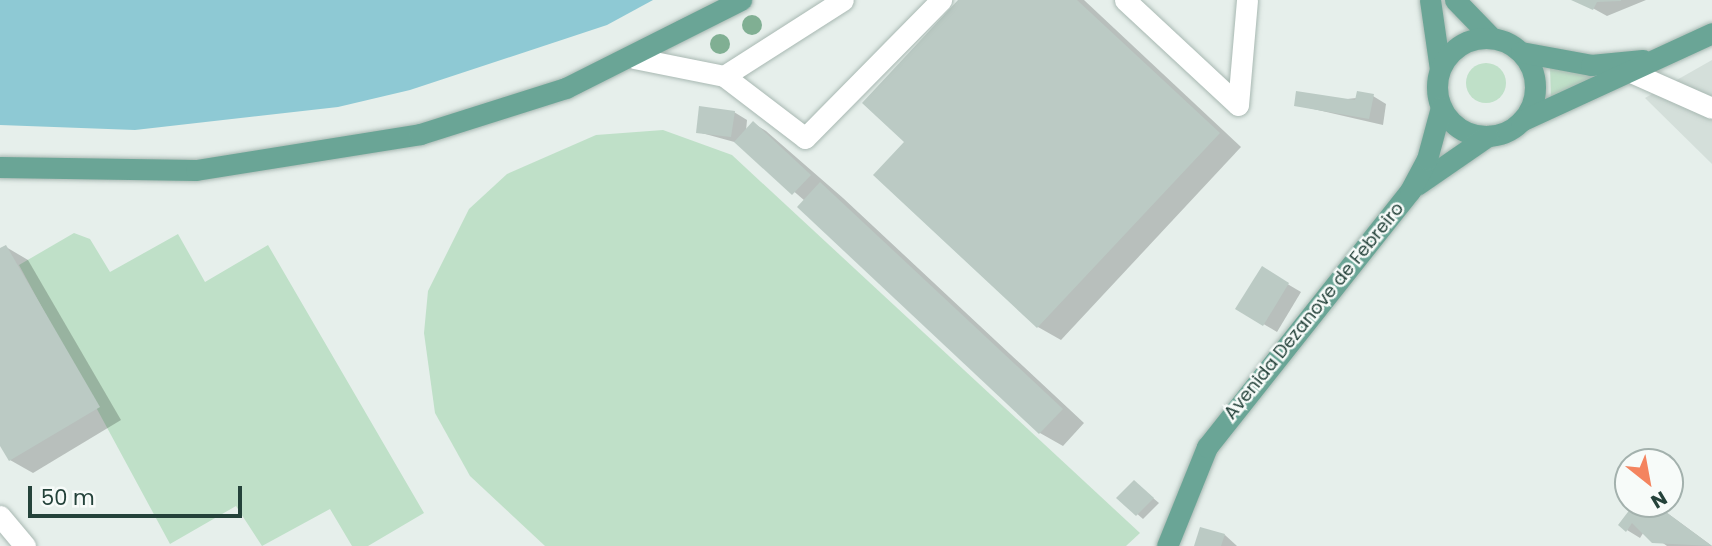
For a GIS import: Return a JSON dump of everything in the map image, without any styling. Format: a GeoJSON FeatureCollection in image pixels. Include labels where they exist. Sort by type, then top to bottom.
{"type":"FeatureCollection","features":[{"type":"Feature","properties":{"kind":"main road"},"geometry":{"type":"LineString","coordinates":[[0,167],[195,170],[341,150],[496,114],[634,58],[741,0]]}},
{"type":"Feature","properties":{"kind":"main road"},"geometry":{"type":"LineString","coordinates":[[1430,0],[1440,69],[1441,107],[1457,127],[1488,136],[1633,73],[1712,33]]}},
{"type":"Feature","properties":{"kind":"main road"},"geometry":{"type":"LineString","coordinates":[[1455,0],[1492,38],[1521,52],[1606,65],[1670,55]]}},
{"type":"Feature","properties":{"kind":"main road"},"geometry":{"type":"LineString","coordinates":[[1440,69],[1459,46],[1492,38]]}},
{"type":"Feature","properties":{"kind":"main road"},"geometry":{"type":"LineString","coordinates":[[1521,52],[1535,86],[1521,121]]}},
{"type":"Feature","properties":{"kind":"main road","name":"Avenida Dezanove de Febreiro"},"geometry":{"type":"LineString","coordinates":[[1167,546],[1207,447],[1410,191],[1427,159],[1441,107]]}},
{"type":"Feature","properties":{"kind":"main road","name":"Avenida Dezanove de Febreiro"},"geometry":{"type":"LineString","coordinates":[[1410,191],[1488,136]]}},
{"type":"Feature","properties":{"kind":"street"},"geometry":{"type":"LineString","coordinates":[[724,76],[844,0]]}},
{"type":"Feature","properties":{"kind":"street"},"geometry":{"type":"LineString","coordinates":[[634,58],[724,76],[805,138],[941,0]]}},
{"type":"Feature","properties":{"kind":"street"},"geometry":{"type":"LineString","coordinates":[[1125,0],[1238,105],[1248,0]]}},
{"type":"Feature","properties":{"kind":"street"},"geometry":{"type":"LineString","coordinates":[[1633,73],[1712,108]]}},
{"type":"Feature","properties":{"kind":"street"},"geometry":{"type":"LineString","coordinates":[[0,516],[25,546]]}},
{"type":"Feature","properties":{"kind":"shaded area"},"geometry":{"type":"Polygon","coordinates":[[[1712,60],[1712,164],[1645,98],[1712,60]]]}},
{"type":"Feature","properties":{"kind":"green space"},"geometry":{"type":"Polygon","coordinates":[[[1486,63],[1494,64],[1500,69],[1505,75],[1505,91],[1500,97],[1494,102],[1486,103],[1478,102],[1472,97],[1467,91],[1466,83],[1467,75],[1472,69],[1478,64],[1486,63]]]}},
{"type":"Feature","properties":{"kind":"green space"},"geometry":{"type":"Polygon","coordinates":[[[1550,67],[1619,70],[1551,98],[1550,67]]]}},
{"type":"Feature","properties":{"kind":"green space"},"geometry":{"type":"Polygon","coordinates":[[[663,130],[732,155],[1140,533],[1126,546],[545,546],[470,476],[435,413],[424,333],[428,291],[469,209],[507,174],[596,135],[663,130]]]}},
{"type":"Feature","properties":{"kind":"green space"},"geometry":{"type":"Polygon","coordinates":[[[74,233],[90,239],[110,272],[178,234],[205,282],[268,245],[424,513],[368,546],[352,546],[330,509],[262,546],[236,506],[170,544],[19,265],[74,233]]]}},
{"type":"Feature","properties":{"kind":"water"},"geometry":{"type":"Polygon","coordinates":[[[0,0],[653,0],[607,25],[410,90],[338,107],[135,130],[0,125],[0,0]]]}},
{"type":"Feature","properties":{"kind":"building"},"geometry":{"type":"Polygon","coordinates":[[[958,0],[1077,0],[1220,133],[1037,328],[873,175],[904,142],[862,103],[958,0]]]}},
{"type":"Feature","properties":{"kind":"building"},"geometry":{"type":"Polygon","coordinates":[[[1571,0],[1621,1],[1597,2],[1593,10],[1571,0]]]}},
{"type":"Feature","properties":{"kind":"building"},"geometry":{"type":"Polygon","coordinates":[[[1296,91],[1355,100],[1357,91],[1374,94],[1369,119],[1294,106],[1296,91]]]}},
{"type":"Feature","properties":{"kind":"building"},"geometry":{"type":"Polygon","coordinates":[[[699,106],[735,111],[731,137],[696,133],[699,106]]]}},
{"type":"Feature","properties":{"kind":"building"},"geometry":{"type":"Polygon","coordinates":[[[753,121],[811,175],[792,195],[734,142],[753,121]]]}},
{"type":"Feature","properties":{"kind":"building"},"geometry":{"type":"Polygon","coordinates":[[[820,182],[1063,409],[1039,434],[797,207],[820,182]]]}},
{"type":"Feature","properties":{"kind":"building"},"geometry":{"type":"Polygon","coordinates":[[[6,245],[100,407],[9,461],[0,446],[0,248],[6,245]]]}},
{"type":"Feature","properties":{"kind":"building"},"geometry":{"type":"Polygon","coordinates":[[[1262,266],[1289,283],[1263,326],[1235,309],[1262,266]]]}},
{"type":"Feature","properties":{"kind":"building"},"geometry":{"type":"Polygon","coordinates":[[[1134,480],[1154,498],[1136,516],[1116,498],[1134,480]]]}},
{"type":"Feature","properties":{"kind":"building"},"geometry":{"type":"Polygon","coordinates":[[[1623,518],[1674,518],[1712,546],[1652,543],[1632,523],[1626,532],[1618,525],[1623,518]]]}},
{"type":"Feature","properties":{"kind":"building"},"geometry":{"type":"Polygon","coordinates":[[[1200,527],[1225,534],[1221,546],[1194,546],[1200,527]]]}}]}
